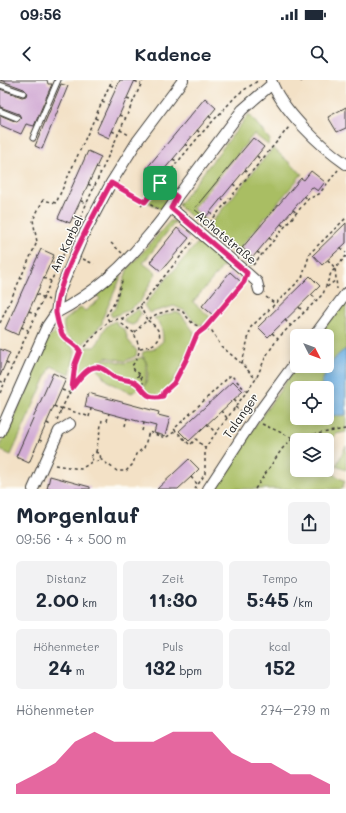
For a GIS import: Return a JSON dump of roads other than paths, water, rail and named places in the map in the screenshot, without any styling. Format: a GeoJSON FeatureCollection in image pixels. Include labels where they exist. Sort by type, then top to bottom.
{"type":"FeatureCollection","features":[{"type":"Feature","properties":{"kind":"street","name":"Am Karbel"},"geometry":{"type":"LineString","coordinates":[[0,432],[47,326],[57,309],[59,293],[75,255],[111,183],[138,140],[183,80]]}},
{"type":"Feature","properties":{"kind":"street"},"geometry":{"type":"LineString","coordinates":[[57,309],[77,302],[114,275],[169,211],[177,197],[242,110],[272,82],[298,122],[345,163]]}},
{"type":"Feature","properties":{"kind":"street","name":"Achatstraße"},"geometry":{"type":"LineString","coordinates":[[169,211],[200,233],[247,273],[256,282],[259,290]]}},
{"type":"Feature","properties":{"kind":"street"},"geometry":{"type":"LineString","coordinates":[[319,329],[346,293]]}},
{"type":"Feature","properties":{"kind":"street","name":"Talanger"},"geometry":{"type":"LineString","coordinates":[[208,489],[253,420],[290,370]]}},
{"type":"Feature","properties":{"kind":"street"},"geometry":{"type":"LineString","coordinates":[[33,489],[59,431],[70,424]]}},
{"type":"Feature","properties":{"kind":"lane"},"geometry":{"type":"LineString","coordinates":[[33,138],[58,80]]}},
{"type":"Feature","properties":{"kind":"lane"},"geometry":{"type":"LineString","coordinates":[[0,85],[23,93]]}},
{"type":"Feature","properties":{"kind":"lane"},"geometry":{"type":"LineString","coordinates":[[0,111],[17,118]]}},
{"type":"Feature","properties":{"kind":"water"},"geometry":{"type":"Polygon","coordinates":[[[346,349],[346,415],[334,416],[334,381],[323,381],[326,373],[334,373],[334,360],[346,349]]]}}]}
